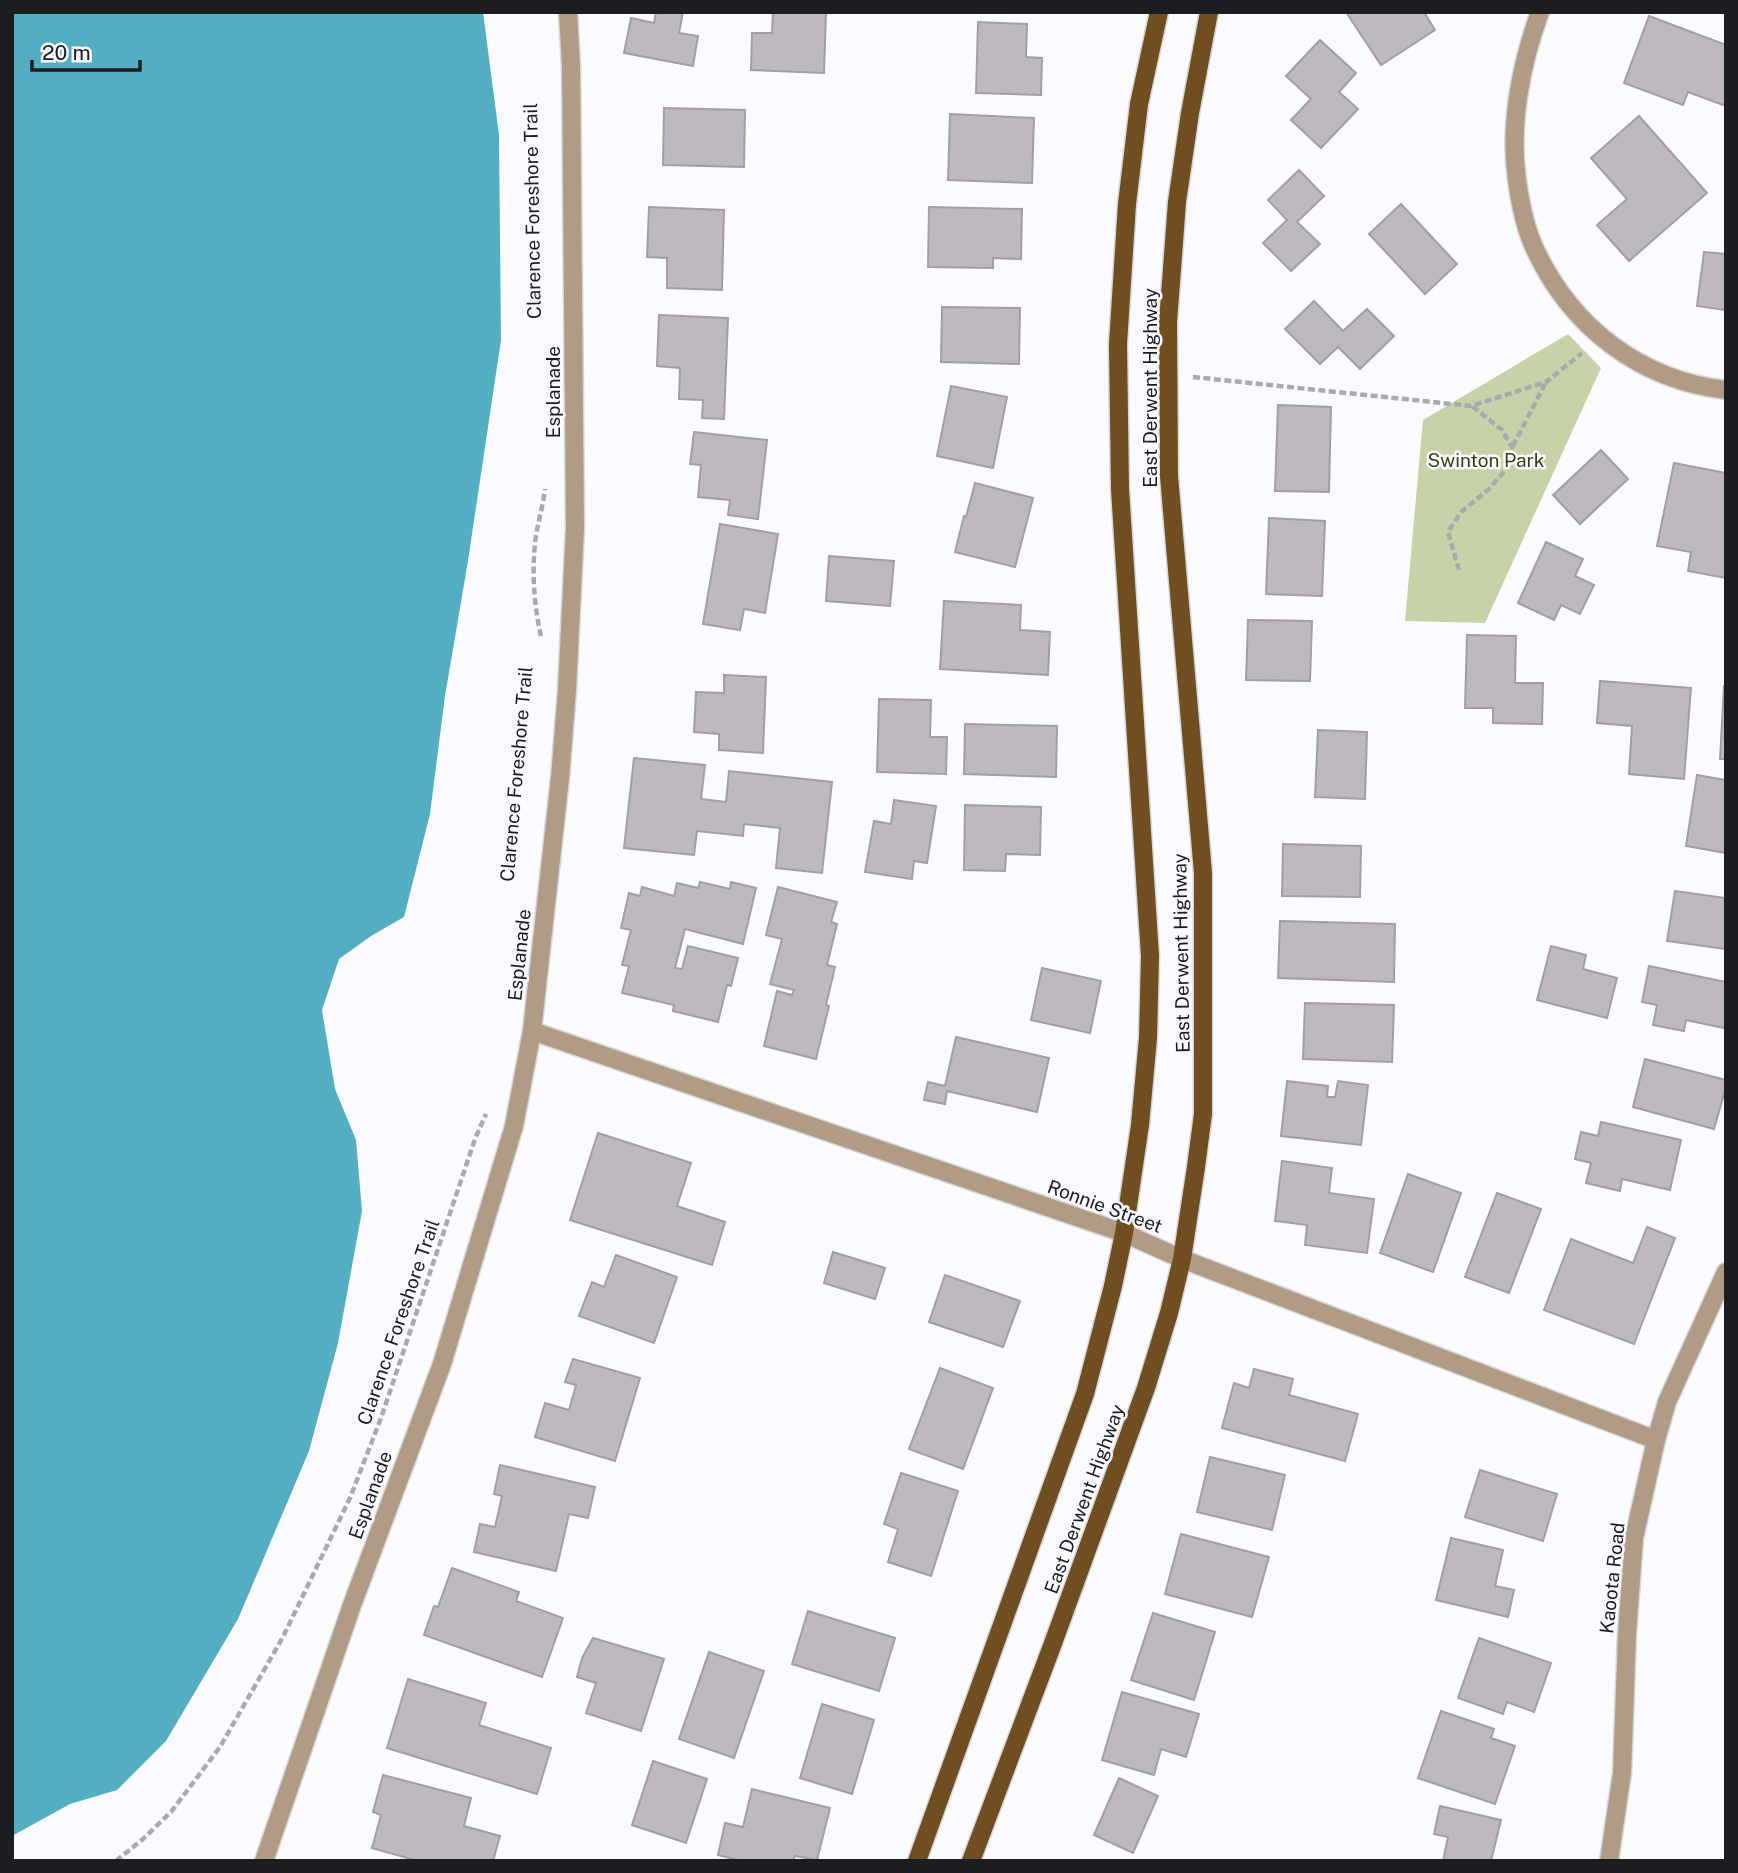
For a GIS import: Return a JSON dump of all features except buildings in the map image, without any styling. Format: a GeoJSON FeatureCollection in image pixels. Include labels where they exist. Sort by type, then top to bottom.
{"type":"FeatureCollection","features":[{"type":"Feature","properties":{"kind":"main road","name":"East Derwent Highway"},"geometry":{"type":"LineString","coordinates":[[917,1861],[1085,1394],[1124,1233],[1140,1125],[1148,1038],[1150,956],[1120,489],[1118,344],[1127,204],[1139,104],[1159,12]]}},
{"type":"Feature","properties":{"kind":"main road","name":"East Derwent Highway"},"geometry":{"type":"LineString","coordinates":[[971,1861],[1146,1388],[1182,1259],[1203,1114],[1203,873],[1169,475],[1168,323],[1177,202],[1209,12]]}},
{"type":"Feature","properties":{"kind":"street","name":"Esplanade"},"geometry":{"type":"LineString","coordinates":[[264,1861],[352,1605],[442,1364],[514,1126],[531,1031],[560,778],[575,528],[571,66],[568,12]]}},
{"type":"Feature","properties":{"kind":"street"},"geometry":{"type":"LineString","coordinates":[[1540,12],[1526,60],[1517,106],[1515,145],[1523,212],[1533,245],[1544,267],[1573,309],[1600,338],[1632,360],[1663,374],[1706,388],[1726,390]]}},
{"type":"Feature","properties":{"kind":"street","name":"Ronnie Street"},"geometry":{"type":"LineString","coordinates":[[531,1031],[1124,1233],[1182,1259],[1656,1440]]}},
{"type":"Feature","properties":{"kind":"street","name":"Kaoota Road"},"geometry":{"type":"LineString","coordinates":[[1609,1861],[1622,1773],[1634,1538],[1667,1402],[1726,1272]]}},
{"type":"Feature","properties":{"kind":"path"},"geometry":{"type":"LineString","coordinates":[[1168,374],[1471,406],[1546,382],[1600,338]]}},
{"type":"Feature","properties":{"kind":"path"},"geometry":{"type":"LineString","coordinates":[[1459,570],[1448,532],[1461,512],[1489,489],[1508,467],[1513,447],[1546,382]]}},
{"type":"Feature","properties":{"kind":"path"},"geometry":{"type":"LineString","coordinates":[[1471,406],[1502,430],[1513,447]]}},
{"type":"Feature","properties":{"kind":"path"},"geometry":{"type":"LineString","coordinates":[[541,636],[533,579],[545,482]]}},
{"type":"Feature","properties":{"kind":"path","name":"Clarence Foreshore Trail"},"geometry":{"type":"LineString","coordinates":[[116,1861],[171,1812],[220,1747],[283,1637],[350,1498],[381,1418],[475,1139],[489,1107]]}},
{"type":"Feature","properties":{"kind":"green space","name":"Swinton Park"},"geometry":{"type":"Polygon","coordinates":[[[1568,334],[1601,368],[1485,623],[1405,621],[1423,420],[1568,334]]]}},
{"type":"Feature","properties":{"kind":"water"},"geometry":{"type":"Polygon","coordinates":[[[12,12],[483,12],[499,135],[501,340],[445,696],[430,814],[404,917],[339,959],[322,1010],[335,1089],[356,1140],[362,1211],[338,1343],[309,1451],[238,1619],[166,1741],[117,1790],[70,1804],[12,1836],[12,12]]]}}]}
